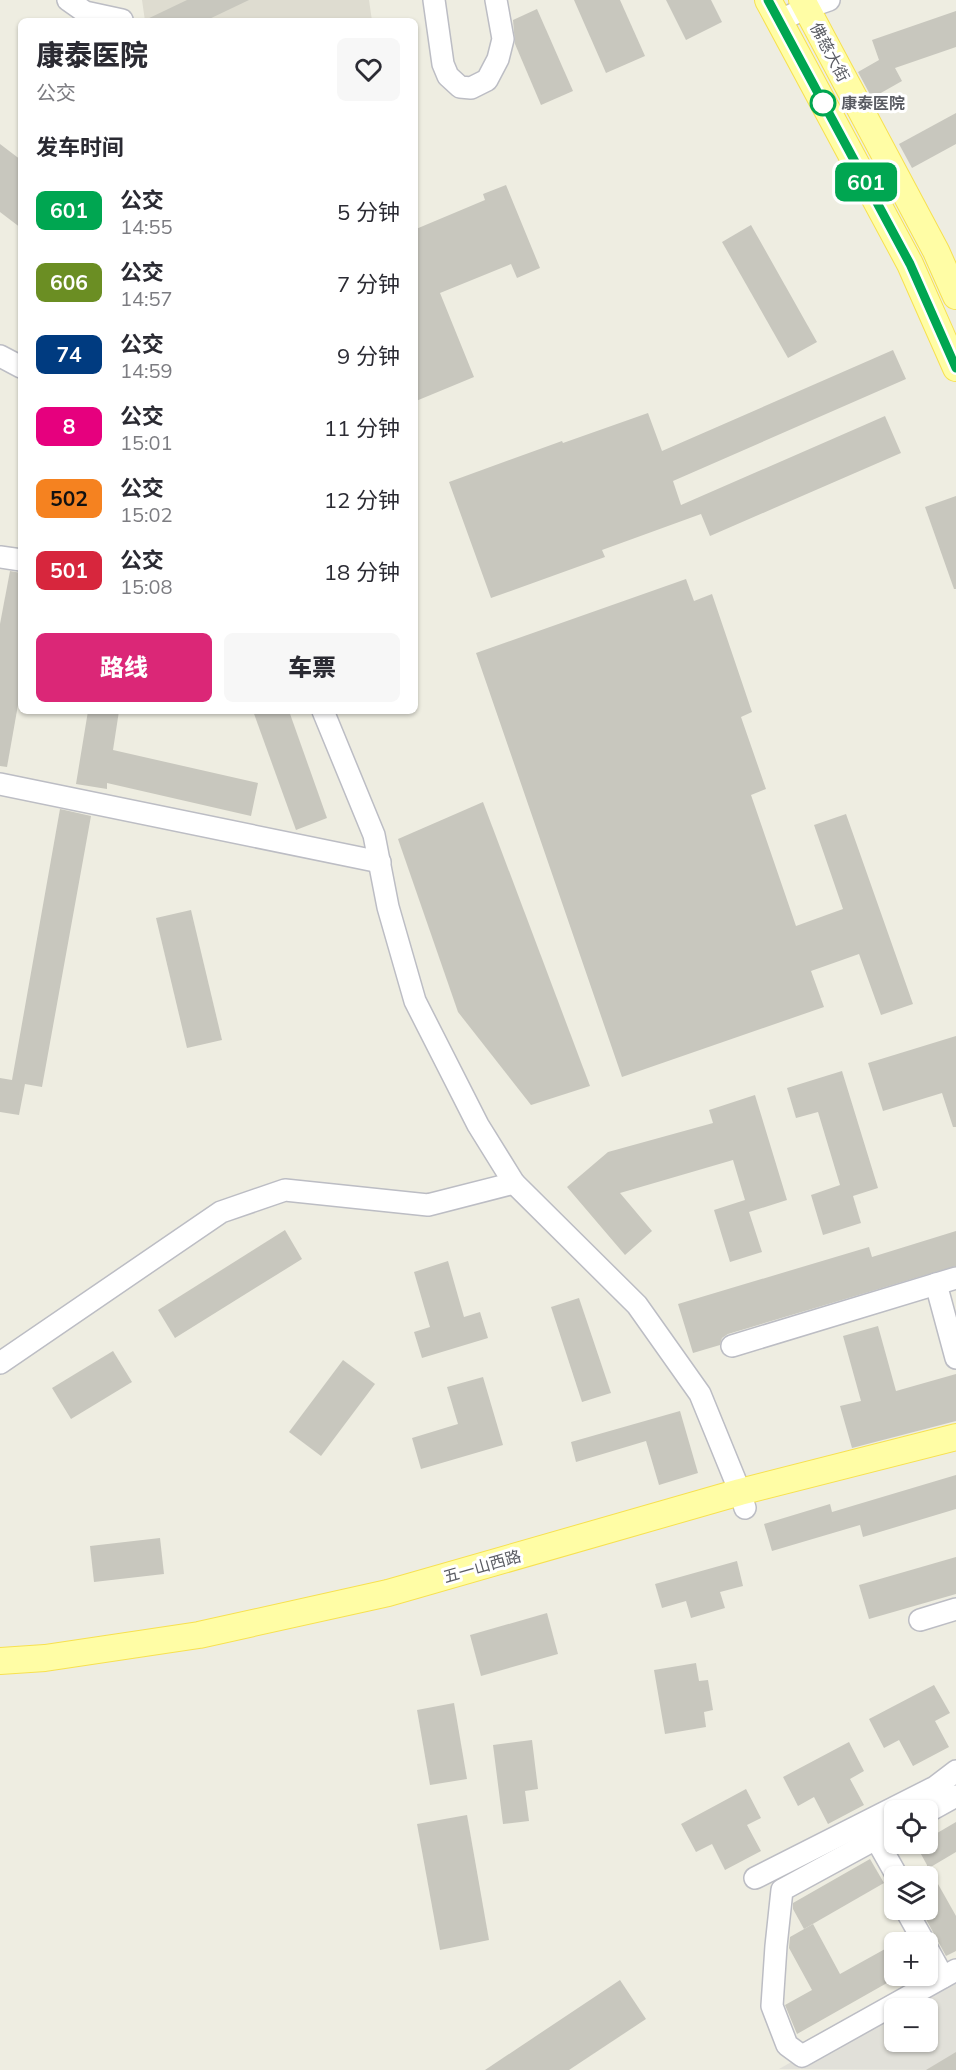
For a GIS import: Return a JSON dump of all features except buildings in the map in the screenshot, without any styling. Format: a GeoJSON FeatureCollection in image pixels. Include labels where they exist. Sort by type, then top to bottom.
{"type":"FeatureCollection","features":[{"type":"Feature","properties":{"kind":"main road","name":"佛慈大街"},"geometry":{"type":"LineString","coordinates":[[813,3],[956,296]]}},
{"type":"Feature","properties":{"kind":"main road","name":"佛慈大街"},"geometry":{"type":"LineString","coordinates":[[773,11],[910,264],[956,368]]}},
{"type":"Feature","properties":{"kind":"main road","name":"五一山西路"},"geometry":{"type":"LineString","coordinates":[[0,1678],[46,1675],[203,1652],[393,1609],[742,1500],[956,1437]]}},
{"type":"Feature","properties":{"kind":"main road","name":"五一山西路"},"geometry":{"type":"LineString","coordinates":[[0,1661],[45,1658],[199,1635],[388,1593],[742,1500],[956,1454]]}},
{"type":"Feature","properties":{"kind":"street"},"geometry":{"type":"LineString","coordinates":[[69,0],[85,12],[110,18]]}},
{"type":"Feature","properties":{"kind":"street"},"geometry":{"type":"LineString","coordinates":[[122,18],[123,0]]}},
{"type":"Feature","properties":{"kind":"street"},"geometry":{"type":"LineString","coordinates":[[434,0],[443,64],[448,76],[460,87],[471,88],[487,80],[498,58],[503,39],[496,0]]}},
{"type":"Feature","properties":{"kind":"street"},"geometry":{"type":"LineString","coordinates":[[773,11],[813,3]]}},
{"type":"Feature","properties":{"kind":"street"},"geometry":{"type":"LineString","coordinates":[[0,356],[18,365]]}},
{"type":"Feature","properties":{"kind":"street"},"geometry":{"type":"LineString","coordinates":[[0,557],[18,560]]}},
{"type":"Feature","properties":{"kind":"street"},"geometry":{"type":"LineString","coordinates":[[323,714],[374,835],[388,907],[415,1001],[478,1125],[514,1183],[636,1305],[700,1394],[742,1500]]}},
{"type":"Feature","properties":{"kind":"street"},"geometry":{"type":"LineString","coordinates":[[0,784],[380,862]]}},
{"type":"Feature","properties":{"kind":"street"},"geometry":{"type":"LineString","coordinates":[[0,1363],[221,1212],[285,1190],[428,1205],[514,1183]]}},
{"type":"Feature","properties":{"kind":"street"},"geometry":{"type":"LineString","coordinates":[[732,1346],[956,1278]]}},
{"type":"Feature","properties":{"kind":"street"},"geometry":{"type":"LineString","coordinates":[[936,1284],[956,1358]]}},
{"type":"Feature","properties":{"kind":"street"},"geometry":{"type":"LineString","coordinates":[[920,1620],[956,1609]]}},
{"type":"Feature","properties":{"kind":"street"},"geometry":{"type":"LineString","coordinates":[[755,1878],[935,1787],[956,1771]]}},
{"type":"Feature","properties":{"kind":"street"},"geometry":{"type":"LineString","coordinates":[[938,1806],[956,1796]]}},
{"type":"Feature","properties":{"kind":"street"},"geometry":{"type":"LineString","coordinates":[[884,1835],[782,1890],[772,2006],[787,2045],[802,2055],[950,1973],[938,1960]]}},
{"type":"Feature","properties":{"kind":"shaded area"},"geometry":{"type":"Polygon","coordinates":[[[142,0],[369,0],[372,18],[145,18],[142,0]]]}},
{"type":"Feature","properties":{"kind":"shaded area"},"geometry":{"type":"Polygon","coordinates":[[[956,1970],[956,2070],[779,2069],[884,2010],[884,2052],[938,2052],[938,1998],[906,1998],[927,1986],[938,1986],[938,1980],[956,1970]]]}},
{"type":"Feature","properties":{"kind":"bus line","name":"601"},"geometry":{"type":"LineString","coordinates":[[768,0],[910,264],[956,368]]}},
{"type":"Feature","properties":{"kind":"place","name":"康泰医院"},"geometry":{"type":"Point","coordinates":[823,103]}}]}
